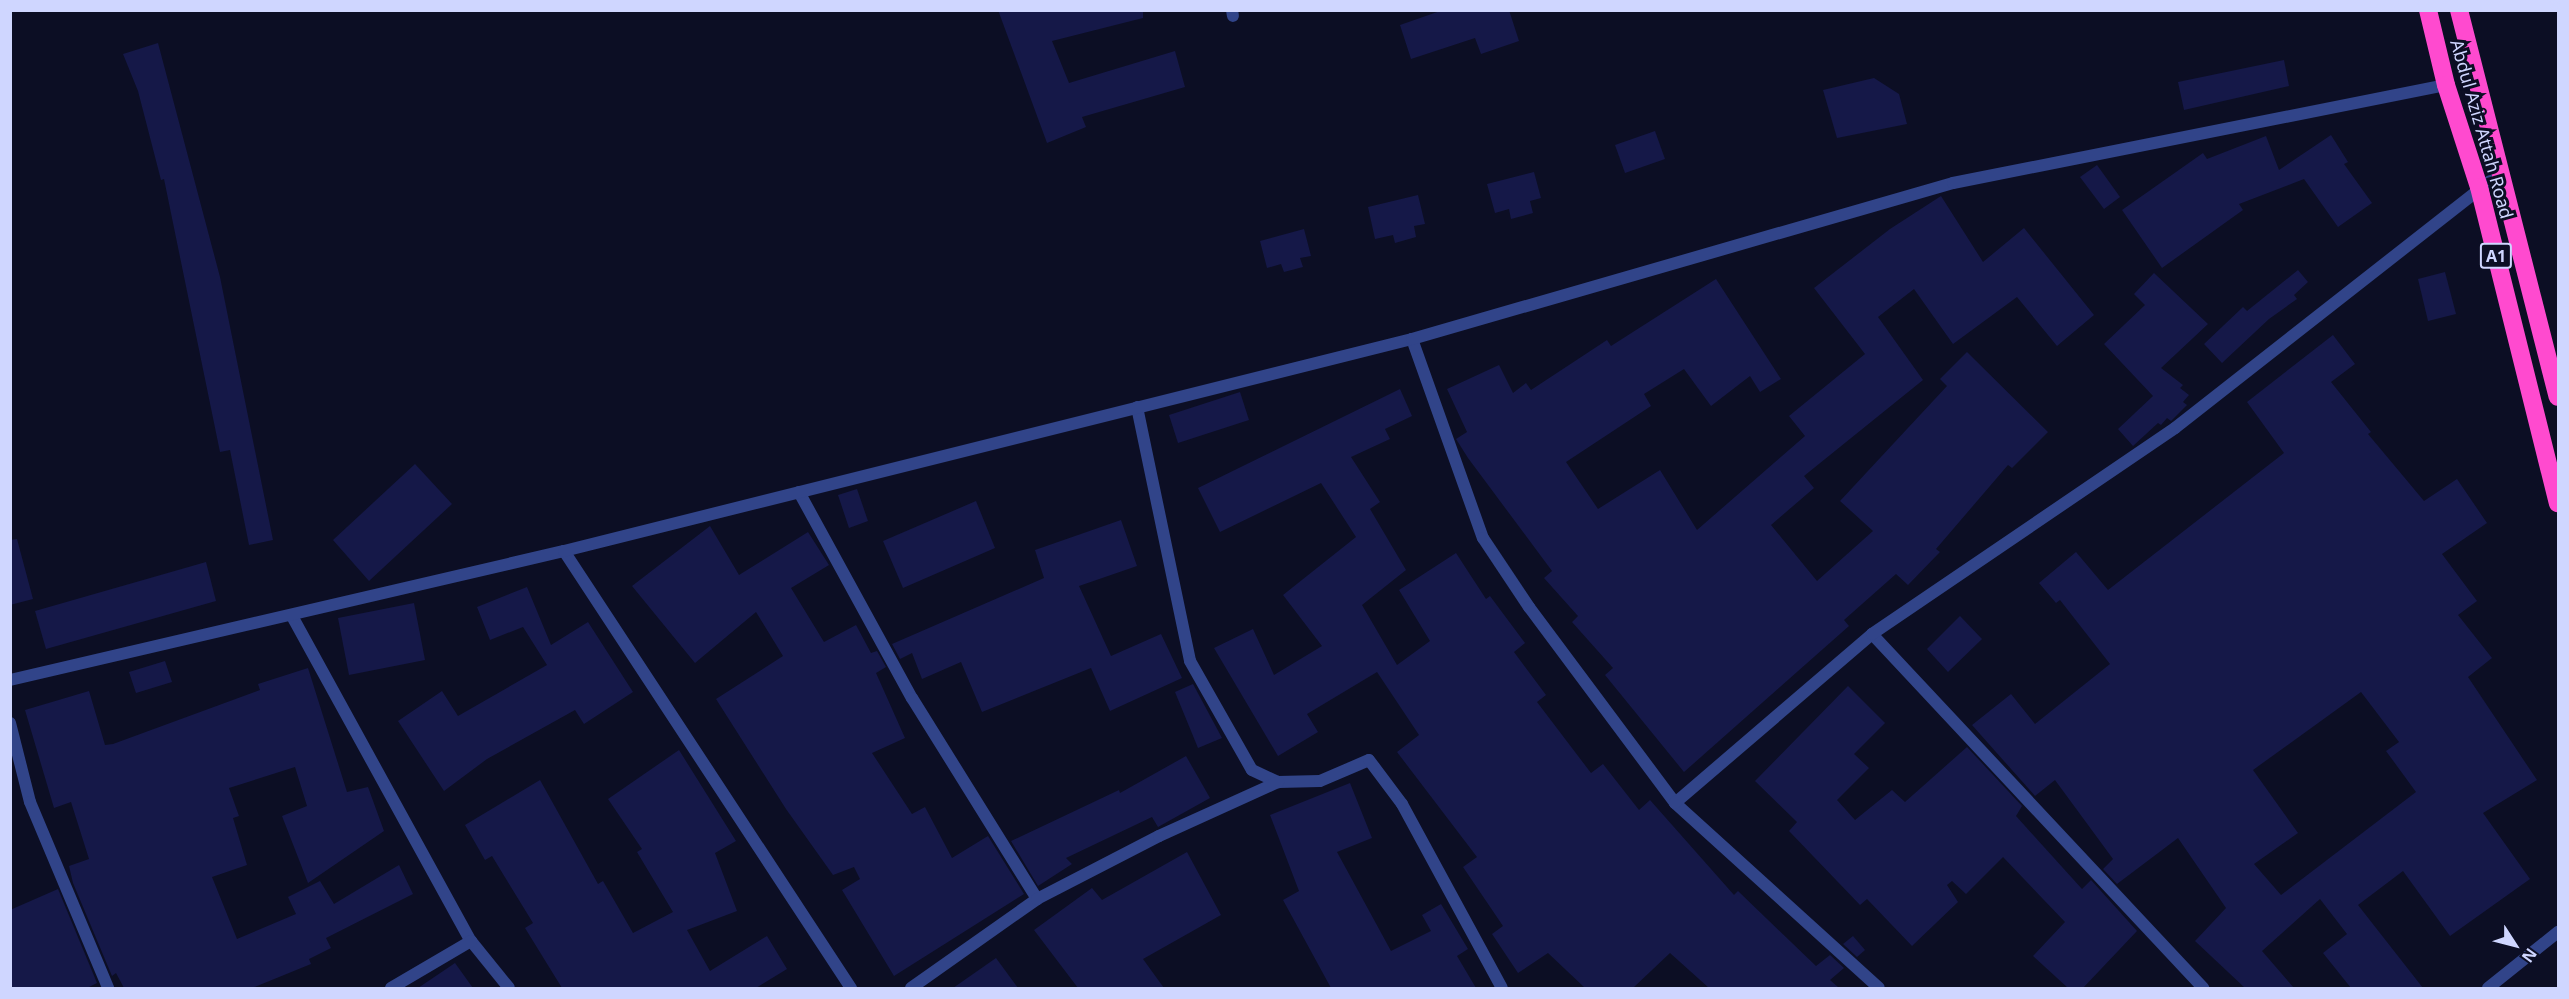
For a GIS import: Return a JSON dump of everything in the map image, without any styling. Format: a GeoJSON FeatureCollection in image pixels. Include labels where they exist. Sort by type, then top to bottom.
{"type":"FeatureCollection","features":[{"type":"Feature","properties":{"kind":"highway","name":"Abdul Aziz Attah Road"},"geometry":{"type":"LineString","coordinates":[[2428,10],[2446,85],[2479,187],[2559,503]]}},
{"type":"Feature","properties":{"kind":"highway","name":"Abdul Aziz Attah Road"},"geometry":{"type":"LineString","coordinates":[[2459,10],[2559,397]]}},
{"type":"Feature","properties":{"kind":"street"},"geometry":{"type":"LineString","coordinates":[[10,680],[564,551],[1412,339],[1953,183],[2446,85]]}},
{"type":"Feature","properties":{"kind":"street"},"geometry":{"type":"LineString","coordinates":[[1675,803],[1872,634],[2175,428],[2479,187],[2502,172]]}},
{"type":"Feature","properties":{"kind":"street"},"geometry":{"type":"LineString","coordinates":[[1412,339],[1483,538],[1675,803],[1879,988]]}},
{"type":"Feature","properties":{"kind":"street"},"geometry":{"type":"LineString","coordinates":[[1137,407],[1190,661],[1252,770],[1278,782]]}},
{"type":"Feature","properties":{"kind":"street"},"geometry":{"type":"LineString","coordinates":[[799,492],[912,698],[1037,899]]}},
{"type":"Feature","properties":{"kind":"street"},"geometry":{"type":"LineString","coordinates":[[564,551],[850,988]]}},
{"type":"Feature","properties":{"kind":"street"},"geometry":{"type":"LineString","coordinates":[[292,616],[471,941],[509,988]]}},
{"type":"Feature","properties":{"kind":"street"},"geometry":{"type":"LineString","coordinates":[[1872,634],[2203,988]]}},
{"type":"Feature","properties":{"kind":"street"},"geometry":{"type":"LineString","coordinates":[[10,723],[30,802],[108,988]]}},
{"type":"Feature","properties":{"kind":"street"},"geometry":{"type":"LineString","coordinates":[[911,988],[1037,899],[1159,836],[1278,782],[1320,781],[1369,760],[1402,804],[1502,988]]}},
{"type":"Feature","properties":{"kind":"street"},"geometry":{"type":"LineString","coordinates":[[2488,988],[2559,932]]}},
{"type":"Feature","properties":{"kind":"street"},"geometry":{"type":"LineString","coordinates":[[391,988],[471,941]]}},
{"type":"Feature","properties":{"kind":"building"},"geometry":{"type":"Polygon","coordinates":[[[998,10],[1143,10],[1143,18],[1052,41],[1069,83],[1175,51],[1185,87],[1082,117],[1086,127],[1047,143],[998,10]]]}},
{"type":"Feature","properties":{"kind":"building"},"geometry":{"type":"Polygon","coordinates":[[[1443,10],[1509,10],[1519,41],[1481,54],[1475,38],[1411,59],[1400,25],[1443,10]]]}},
{"type":"Feature","properties":{"kind":"building"},"geometry":{"type":"Polygon","coordinates":[[[158,43],[220,277],[273,540],[249,545],[230,450],[220,452],[164,179],[161,180],[138,91],[123,54],[158,43]]]}},
{"type":"Feature","properties":{"kind":"building"},"geometry":{"type":"Polygon","coordinates":[[[2284,60],[2289,86],[2184,110],[2178,82],[2284,60]]]}},
{"type":"Feature","properties":{"kind":"building"},"geometry":{"type":"Polygon","coordinates":[[[1874,78],[1899,94],[1907,124],[1837,138],[1823,90],[1874,78]]]}},
{"type":"Feature","properties":{"kind":"building"},"geometry":{"type":"Polygon","coordinates":[[[1655,131],[1665,159],[1625,173],[1615,145],[1655,131]]]}},
{"type":"Feature","properties":{"kind":"building"},"geometry":{"type":"Polygon","coordinates":[[[2331,135],[2348,162],[2344,164],[2372,203],[2338,227],[2304,179],[2239,204],[2243,210],[2162,268],[2122,210],[2203,153],[2207,159],[2266,136],[2279,170],[2331,135]]]}},
{"type":"Feature","properties":{"kind":"building"},"geometry":{"type":"Polygon","coordinates":[[[2097,165],[2120,197],[2104,209],[2080,177],[2097,165]]]}},
{"type":"Feature","properties":{"kind":"building"},"geometry":{"type":"Polygon","coordinates":[[[1534,172],[1541,198],[1530,201],[1533,213],[1511,219],[1509,209],[1495,213],[1487,184],[1534,172]]]}},
{"type":"Feature","properties":{"kind":"building"},"geometry":{"type":"Polygon","coordinates":[[[1418,195],[1425,224],[1414,226],[1416,237],[1395,243],[1393,235],[1375,239],[1368,207],[1418,195]]]}},
{"type":"Feature","properties":{"kind":"building"},"geometry":{"type":"Polygon","coordinates":[[[1941,196],[1983,262],[2024,228],[2094,315],[2057,346],[2017,297],[1953,344],[1914,289],[1878,317],[1923,380],[1804,476],[1814,488],[1771,525],[1817,581],[1873,531],[1840,501],[1947,386],[1940,379],[1967,352],[2048,432],[2012,468],[2008,465],[1936,549],[1940,552],[1908,585],[1896,574],[1844,620],[1849,626],[1684,772],[1605,675],[1613,668],[1572,622],[1578,616],[1544,578],[1552,571],[1456,439],[1467,432],[1447,389],[1499,365],[1513,393],[1526,383],[1531,390],[1607,340],[1611,346],[1716,279],[1781,379],[1760,392],[1750,376],[1711,406],[1684,369],[1644,394],[1651,406],[1566,462],[1598,509],[1660,470],[1697,530],[1805,436],[1789,416],[1865,354],[1814,288],[1890,229],[1941,196]]]}},
{"type":"Feature","properties":{"kind":"building"},"geometry":{"type":"Polygon","coordinates":[[[1304,229],[1311,256],[1300,258],[1303,267],[1284,272],[1281,264],[1267,268],[1260,241],[1304,229]]]}},
{"type":"Feature","properties":{"kind":"building"},"geometry":{"type":"Polygon","coordinates":[[[2298,270],[2308,282],[2294,295],[2297,299],[2269,319],[2222,363],[2204,344],[2243,307],[2247,311],[2298,270]]]}},
{"type":"Feature","properties":{"kind":"building"},"geometry":{"type":"Polygon","coordinates":[[[2445,272],[2456,314],[2428,321],[2418,279],[2445,272]]]}},
{"type":"Feature","properties":{"kind":"building"},"geometry":{"type":"Polygon","coordinates":[[[2154,273],[2208,324],[2161,368],[2183,385],[2180,388],[2189,395],[2183,402],[2187,405],[2171,421],[2167,418],[2161,425],[2158,423],[2133,446],[2118,429],[2153,396],[2104,344],[2145,305],[2134,294],[2154,273]]]}},
{"type":"Feature","properties":{"kind":"building"},"geometry":{"type":"Polygon","coordinates":[[[2333,335],[2355,364],[2331,382],[2371,432],[2368,434],[2424,501],[2457,479],[2487,523],[2442,554],[2477,601],[2458,615],[2492,658],[2468,677],[2537,780],[2483,813],[2530,879],[2450,936],[2403,871],[2358,905],[2423,988],[2351,988],[2323,953],[2347,934],[2320,899],[2262,951],[2294,988],[2245,988],[2195,941],[2226,908],[2178,838],[2117,884],[2103,869],[2113,859],[2055,780],[2035,796],[1972,725],[2011,694],[2035,724],[2110,664],[2060,600],[2056,603],[2039,583],[2076,552],[2108,590],[2284,453],[2247,402],[2333,335]],[[2361,692],[2253,770],[2298,833],[2254,864],[2281,895],[2416,792],[2386,751],[2399,742],[2361,692]]]}},
{"type":"Feature","properties":{"kind":"building"},"geometry":{"type":"Polygon","coordinates":[[[1400,389],[1412,416],[1385,429],[1390,439],[1351,457],[1380,502],[1370,509],[1406,570],[1362,605],[1397,665],[1430,641],[1399,590],[1456,553],[1486,599],[1490,596],[1525,643],[1514,652],[1546,695],[1537,702],[1591,773],[1603,764],[1639,810],[1650,800],[1734,895],[1738,891],[1816,966],[1830,955],[1844,968],[1830,980],[1839,988],[1709,988],[1670,953],[1633,988],[1585,988],[1548,953],[1518,973],[1492,934],[1503,926],[1463,867],[1477,857],[1397,752],[1419,735],[1377,672],[1307,714],[1318,732],[1278,756],[1214,648],[1253,629],[1274,675],[1322,646],[1283,595],[1356,537],[1321,483],[1220,532],[1198,488],[1400,389]]]}},
{"type":"Feature","properties":{"kind":"building"},"geometry":{"type":"Polygon","coordinates":[[[1240,392],[1249,420],[1178,443],[1169,415],[1240,392]]]}},
{"type":"Feature","properties":{"kind":"building"},"geometry":{"type":"Polygon","coordinates":[[[415,464],[452,504],[369,581],[333,540],[415,464]]]}},
{"type":"Feature","properties":{"kind":"building"},"geometry":{"type":"Polygon","coordinates":[[[857,489],[868,521],[849,528],[838,495],[857,489]]]}},
{"type":"Feature","properties":{"kind":"building"},"geometry":{"type":"Polygon","coordinates":[[[976,501],[995,548],[903,588],[883,541],[976,501]]]}},
{"type":"Feature","properties":{"kind":"building"},"geometry":{"type":"Polygon","coordinates":[[[1121,520],[1137,566],[1079,586],[1111,656],[1161,634],[1182,678],[1110,711],[1091,668],[982,712],[961,662],[922,679],[912,653],[900,659],[892,644],[1044,578],[1035,550],[1121,520]]]}},
{"type":"Feature","properties":{"kind":"building"},"geometry":{"type":"Polygon","coordinates":[[[710,526],[739,575],[808,532],[829,565],[791,588],[824,642],[856,625],[871,653],[877,651],[886,667],[876,673],[905,738],[872,753],[912,814],[925,807],[952,858],[988,836],[1024,894],[894,976],[842,890],[860,879],[854,867],[833,875],[786,809],[716,699],[783,656],[756,612],[695,663],[632,586],[710,526]]]}},
{"type":"Feature","properties":{"kind":"building"},"geometry":{"type":"Polygon","coordinates":[[[17,539],[33,599],[10,605],[10,540],[17,539]]]}},
{"type":"Feature","properties":{"kind":"building"},"geometry":{"type":"Polygon","coordinates":[[[206,562],[216,601],[46,649],[35,611],[206,562]]]}},
{"type":"Feature","properties":{"kind":"building"},"geometry":{"type":"Polygon","coordinates":[[[527,587],[551,645],[588,622],[633,692],[584,724],[575,710],[487,759],[444,791],[398,721],[442,691],[458,716],[547,665],[523,627],[490,640],[477,607],[527,587]]]}},
{"type":"Feature","properties":{"kind":"building"},"geometry":{"type":"Polygon","coordinates":[[[414,603],[425,660],[349,675],[338,618],[414,603]]]}},
{"type":"Feature","properties":{"kind":"building"},"geometry":{"type":"Polygon","coordinates":[[[1960,616],[1982,639],[1948,672],[1927,649],[1960,616]]]}},
{"type":"Feature","properties":{"kind":"building"},"geometry":{"type":"Polygon","coordinates":[[[165,661],[172,682],[136,693],[129,672],[165,661]]]}},
{"type":"Feature","properties":{"kind":"building"},"geometry":{"type":"Polygon","coordinates":[[[308,668],[347,792],[368,787],[384,831],[308,883],[282,816],[307,806],[295,767],[229,788],[239,816],[233,818],[247,865],[212,877],[237,939],[296,914],[288,897],[320,881],[334,904],[399,865],[413,894],[326,938],[331,948],[309,959],[311,964],[252,988],[124,988],[116,973],[112,976],[73,883],[69,866],[89,859],[71,802],[54,808],[25,710],[89,691],[105,745],[113,744],[260,690],[258,684],[308,668]]]}},
{"type":"Feature","properties":{"kind":"building"},"geometry":{"type":"Polygon","coordinates":[[[1193,684],[1222,738],[1198,748],[1175,692],[1193,684]]]}},
{"type":"Feature","properties":{"kind":"building"},"geometry":{"type":"Polygon","coordinates":[[[1848,686],[1885,723],[1854,754],[1869,768],[1837,800],[1855,820],[1892,790],[1905,802],[1967,747],[2022,806],[2016,816],[2082,889],[2091,880],[2137,931],[2083,988],[2068,988],[2033,956],[2065,922],[2003,857],[1966,894],[1952,881],[1947,885],[1958,902],[1912,946],[1867,899],[1860,905],[1789,831],[1797,822],[1755,781],[1848,686]]]}},
{"type":"Feature","properties":{"kind":"building"},"geometry":{"type":"Polygon","coordinates":[[[679,750],[736,841],[715,853],[737,911],[687,930],[710,971],[767,936],[787,969],[756,988],[562,988],[525,928],[533,923],[492,856],[485,860],[465,825],[540,780],[598,884],[603,881],[633,933],[673,912],[637,852],[642,849],[608,799],[679,750]]]}},
{"type":"Feature","properties":{"kind":"building"},"geometry":{"type":"Polygon","coordinates":[[[1186,756],[1210,798],[1158,827],[1152,817],[1066,858],[1072,864],[1038,886],[1011,841],[1119,790],[1120,793],[1186,756]]]}},
{"type":"Feature","properties":{"kind":"building"},"geometry":{"type":"Polygon","coordinates":[[[1350,783],[1372,838],[1337,852],[1391,951],[1431,931],[1422,915],[1441,904],[1468,949],[1457,956],[1476,988],[1331,988],[1283,900],[1299,891],[1270,815],[1350,783]]]}},
{"type":"Feature","properties":{"kind":"building"},"geometry":{"type":"Polygon","coordinates":[[[1187,852],[1221,915],[1143,959],[1164,988],[1078,988],[1034,930],[1092,888],[1102,900],[1187,852]]]}},
{"type":"Feature","properties":{"kind":"building"},"geometry":{"type":"Polygon","coordinates":[[[58,889],[97,983],[87,988],[10,988],[10,910],[58,889]]]}},
{"type":"Feature","properties":{"kind":"building"},"geometry":{"type":"Polygon","coordinates":[[[1853,936],[1865,950],[1857,957],[1843,944],[1853,936]]]}},
{"type":"Feature","properties":{"kind":"building"},"geometry":{"type":"Polygon","coordinates":[[[996,958],[1018,988],[953,988],[996,958]]]}},
{"type":"Feature","properties":{"kind":"building"},"geometry":{"type":"Polygon","coordinates":[[[455,963],[473,988],[418,988],[455,963]]]}}]}
